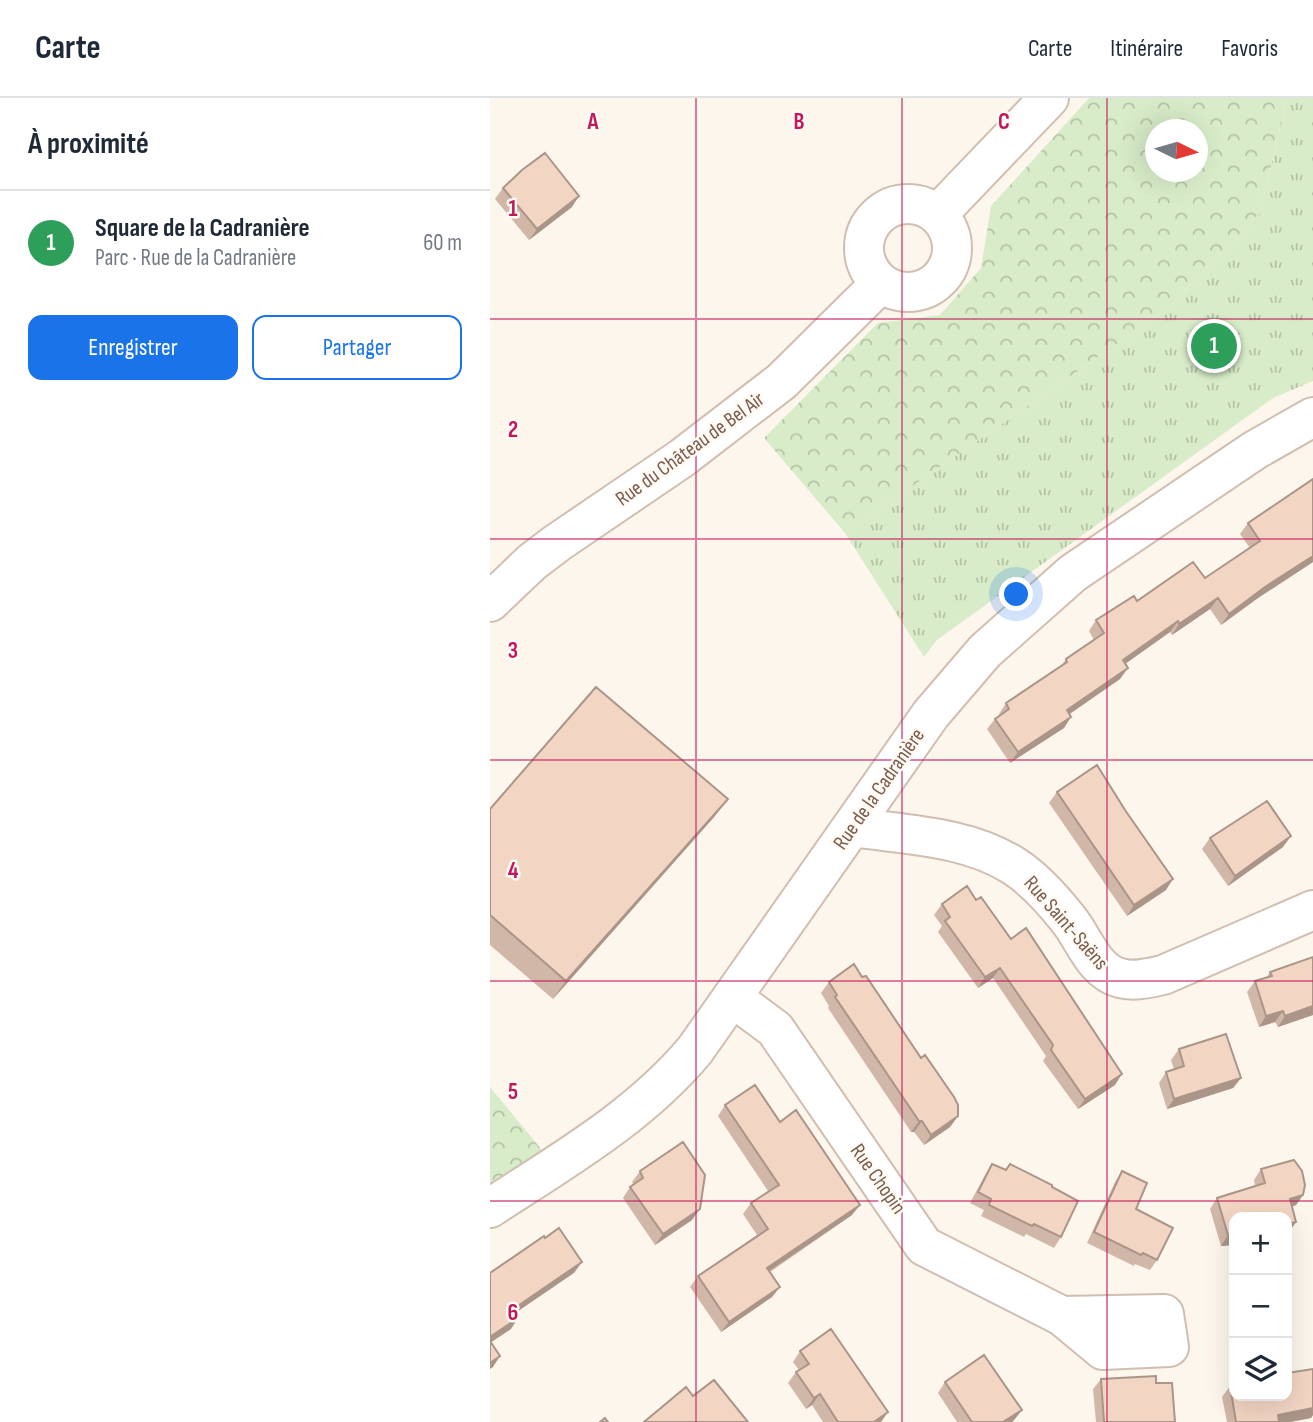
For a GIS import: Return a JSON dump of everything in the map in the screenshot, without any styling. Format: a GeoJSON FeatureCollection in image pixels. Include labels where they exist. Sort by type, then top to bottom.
{"type":"FeatureCollection","features":[{"type":"Feature","properties":{"kind":"street"},"geometry":{"type":"LineString","coordinates":[[937,215],[1049,98]]}},
{"type":"Feature","properties":{"kind":"street"},"geometry":{"type":"LineString","coordinates":[[905,203],[928,208],[937,215],[948,228],[953,245],[950,262],[942,277],[929,288],[912,292],[895,291],[872,275],[863,253],[867,229],[874,219],[893,206],[905,203]]}},
{"type":"Feature","properties":{"kind":"street","name":"Rue du Château de Bel Air"},"geometry":{"type":"LineString","coordinates":[[490,602],[532,562],[557,543],[682,458],[782,381],[881,283]]}},
{"type":"Feature","properties":{"kind":"street","name":"Rue de la Cadranière"},"geometry":{"type":"LineString","coordinates":[[490,1208],[646,1101],[672,1077],[695,1050],[931,714],[985,651],[1045,596],[1103,552],[1255,450],[1313,417]]}},
{"type":"Feature","properties":{"kind":"street","name":"Rue Saint-Saëns"},"geometry":{"type":"LineString","coordinates":[[853,827],[957,842],[1014,866],[1038,886],[1069,919],[1100,965],[1120,978],[1139,980],[1163,975],[1313,910]]}},
{"type":"Feature","properties":{"kind":"street","name":"Rue Chopin"},"geometry":{"type":"LineString","coordinates":[[732,997],[775,1029],[924,1246],[1062,1316]]}},
{"type":"Feature","properties":{"kind":"green space"},"geometry":{"type":"Polygon","coordinates":[[[1089,98],[1287,98],[1260,213],[1166,310],[845,533],[764,438],[878,323],[940,315],[981,268],[991,206],[1089,98]]]}},
{"type":"Feature","properties":{"kind":"green space"},"geometry":{"type":"Polygon","coordinates":[[[1287,98],[1313,98],[1313,381],[1273,398],[937,640],[924,657],[845,533],[1166,310],[1260,213],[1287,98]]]}},
{"type":"Feature","properties":{"kind":"green space"},"geometry":{"type":"Polygon","coordinates":[[[490,1087],[546,1155],[490,1192],[490,1087]]]}},
{"type":"Feature","properties":{"kind":"building"},"geometry":{"type":"Polygon","coordinates":[[[545,153],[579,196],[537,229],[503,188],[545,153]]]}},
{"type":"Feature","properties":{"kind":"building"},"geometry":{"type":"Polygon","coordinates":[[[1313,479],[1313,556],[1229,614],[1218,598],[1179,624],[1178,621],[1123,660],[1128,668],[1067,710],[1071,717],[1018,752],[995,719],[1009,709],[1006,703],[1104,633],[1096,620],[1134,596],[1137,601],[1193,562],[1205,578],[1260,541],[1248,523],[1313,479]]]}},
{"type":"Feature","properties":{"kind":"building"},"geometry":{"type":"Polygon","coordinates":[[[596,687],[728,799],[566,981],[490,915],[490,809],[596,687]]]}},
{"type":"Feature","properties":{"kind":"building"},"geometry":{"type":"Polygon","coordinates":[[[1097,765],[1173,879],[1134,905],[1057,792],[1097,765]]]}},
{"type":"Feature","properties":{"kind":"building"},"geometry":{"type":"Polygon","coordinates":[[[1267,801],[1291,836],[1235,876],[1210,838],[1267,801]]]}},
{"type":"Feature","properties":{"kind":"building"},"geometry":{"type":"Polygon","coordinates":[[[967,886],[976,900],[981,897],[1011,939],[1026,928],[1122,1074],[1085,1099],[1051,1050],[1053,1045],[1000,968],[985,977],[945,921],[950,917],[942,904],[967,886]]]}},
{"type":"Feature","properties":{"kind":"building"},"geometry":{"type":"Polygon","coordinates":[[[1313,957],[1313,1006],[1285,1016],[1283,1011],[1266,1016],[1255,981],[1272,976],[1270,972],[1313,957]]]}},
{"type":"Feature","properties":{"kind":"building"},"geometry":{"type":"Polygon","coordinates":[[[854,964],[862,977],[866,976],[921,1058],[925,1055],[958,1105],[958,1116],[931,1135],[835,997],[837,995],[829,982],[854,964]]]}},
{"type":"Feature","properties":{"kind":"building"},"geometry":{"type":"Polygon","coordinates":[[[1226,1034],[1241,1078],[1174,1099],[1166,1072],[1184,1066],[1179,1049],[1226,1034]]]}},
{"type":"Feature","properties":{"kind":"building"},"geometry":{"type":"Polygon","coordinates":[[[755,1085],[780,1122],[796,1110],[860,1205],[767,1268],[780,1287],[729,1322],[698,1276],[768,1229],[751,1203],[779,1185],[725,1105],[755,1085]]]}},
{"type":"Feature","properties":{"kind":"building"},"geometry":{"type":"Polygon","coordinates":[[[683,1142],[705,1175],[700,1209],[663,1234],[630,1187],[643,1178],[640,1171],[683,1142]]]}},
{"type":"Feature","properties":{"kind":"building"},"geometry":{"type":"Polygon","coordinates":[[[1294,1160],[1302,1171],[1305,1185],[1303,1195],[1290,1199],[1296,1222],[1292,1223],[1292,1212],[1229,1212],[1228,1235],[1217,1198],[1265,1183],[1261,1169],[1294,1160]]]}},
{"type":"Feature","properties":{"kind":"building"},"geometry":{"type":"Polygon","coordinates":[[[992,1164],[1006,1170],[1010,1164],[1078,1201],[1061,1237],[989,1205],[991,1199],[978,1192],[992,1164]]]}},
{"type":"Feature","properties":{"kind":"building"},"geometry":{"type":"Polygon","coordinates":[[[1122,1171],[1147,1183],[1136,1209],[1173,1228],[1157,1260],[1094,1232],[1122,1171]]]}},
{"type":"Feature","properties":{"kind":"building"},"geometry":{"type":"Polygon","coordinates":[[[559,1228],[582,1262],[512,1310],[518,1318],[490,1337],[490,1273],[559,1228]]]}},
{"type":"Feature","properties":{"kind":"building"},"geometry":{"type":"Polygon","coordinates":[[[831,1329],[888,1412],[874,1422],[838,1422],[820,1394],[814,1398],[796,1372],[809,1364],[800,1351],[831,1329]]]}},
{"type":"Feature","properties":{"kind":"building"},"geometry":{"type":"Polygon","coordinates":[[[490,1341],[500,1356],[490,1363],[490,1341]]]}},
{"type":"Feature","properties":{"kind":"building"},"geometry":{"type":"Polygon","coordinates":[[[984,1355],[1022,1410],[1003,1422],[972,1422],[945,1382],[984,1355]]]}},
{"type":"Feature","properties":{"kind":"building"},"geometry":{"type":"Polygon","coordinates":[[[1313,1369],[1313,1408],[1278,1415],[1279,1422],[1236,1422],[1232,1401],[1292,1401],[1292,1372],[1313,1369]]]}},
{"type":"Feature","properties":{"kind":"building"},"geometry":{"type":"Polygon","coordinates":[[[1156,1376],[1156,1383],[1172,1383],[1175,1422],[1104,1422],[1101,1379],[1156,1376]]]}},
{"type":"Feature","properties":{"kind":"building"},"geometry":{"type":"Polygon","coordinates":[[[714,1380],[748,1422],[644,1422],[686,1387],[693,1396],[714,1380]]]}},
{"type":"Feature","properties":{"kind":"place","name":"Square de la Cadranière"},"geometry":{"type":"Point","coordinates":[1214,346]}}]}
